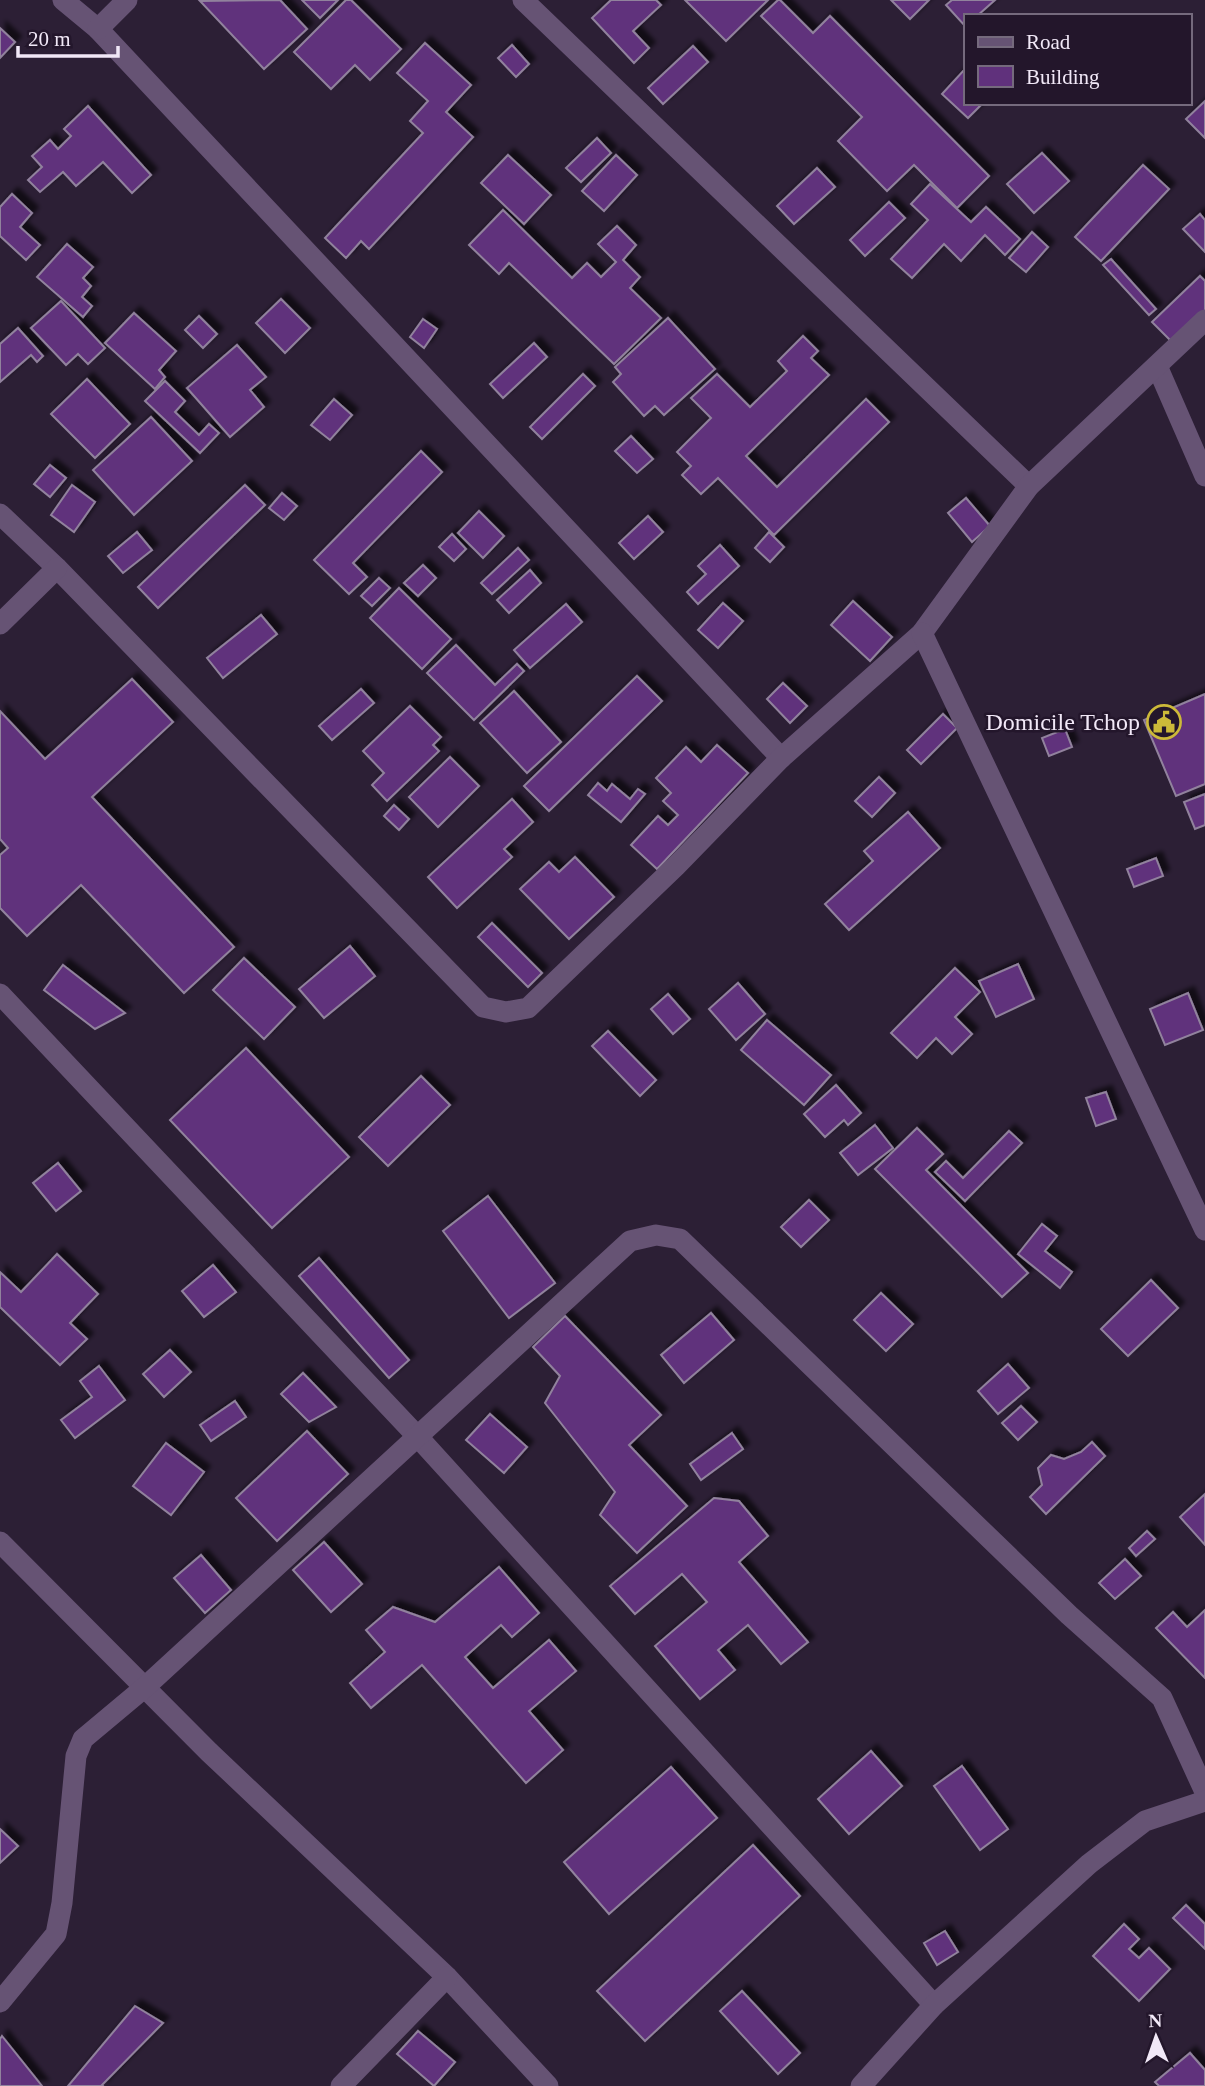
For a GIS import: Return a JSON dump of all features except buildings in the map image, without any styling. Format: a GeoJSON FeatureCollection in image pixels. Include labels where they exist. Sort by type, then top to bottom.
{"type":"FeatureCollection","features":[{"type":"Feature","properties":{"kind":"street"},"geometry":{"type":"LineString","coordinates":[[63,0],[97,29],[781,758]]}},
{"type":"Feature","properties":{"kind":"street"},"geometry":{"type":"LineString","coordinates":[[97,29],[127,0]]}},
{"type":"Feature","properties":{"kind":"street"},"geometry":{"type":"LineString","coordinates":[[523,0],[1029,486]]}},
{"type":"Feature","properties":{"kind":"street"},"geometry":{"type":"LineString","coordinates":[[0,514],[57,568],[484,1007],[506,1012],[528,1008],[676,866],[781,758],[922,633],[1029,486],[1205,320]]}},
{"type":"Feature","properties":{"kind":"street"},"geometry":{"type":"LineString","coordinates":[[1157,366],[1205,476]]}},
{"type":"Feature","properties":{"kind":"street"},"geometry":{"type":"LineString","coordinates":[[0,625],[57,568]]}},
{"type":"Feature","properties":{"kind":"street"},"geometry":{"type":"LineString","coordinates":[[922,633],[1205,1230]]}},
{"type":"Feature","properties":{"kind":"street"},"geometry":{"type":"LineString","coordinates":[[0,994],[418,1436],[934,2005]]}},
{"type":"Feature","properties":{"kind":"street"},"geometry":{"type":"LineString","coordinates":[[0,2002],[56,1934],[62,1903],[76,1756],[83,1739],[144,1688],[630,1241],[656,1235],[680,1238],[1069,1615],[1162,1698],[1205,1792]]}},
{"type":"Feature","properties":{"kind":"street"},"geometry":{"type":"LineString","coordinates":[[2,1548],[144,1688],[447,1977],[548,2086]]}},
{"type":"Feature","properties":{"kind":"street"},"geometry":{"type":"LineString","coordinates":[[861,2086],[934,2005],[1089,1864],[1145,1821],[1205,1801]]}},
{"type":"Feature","properties":{"kind":"street"},"geometry":{"type":"LineString","coordinates":[[341,2086],[447,1977]]}},
{"type":"Feature","properties":{"kind":"place","name":"Domicile Tchop"},"geometry":{"type":"Point","coordinates":[1164,722]}}]}
